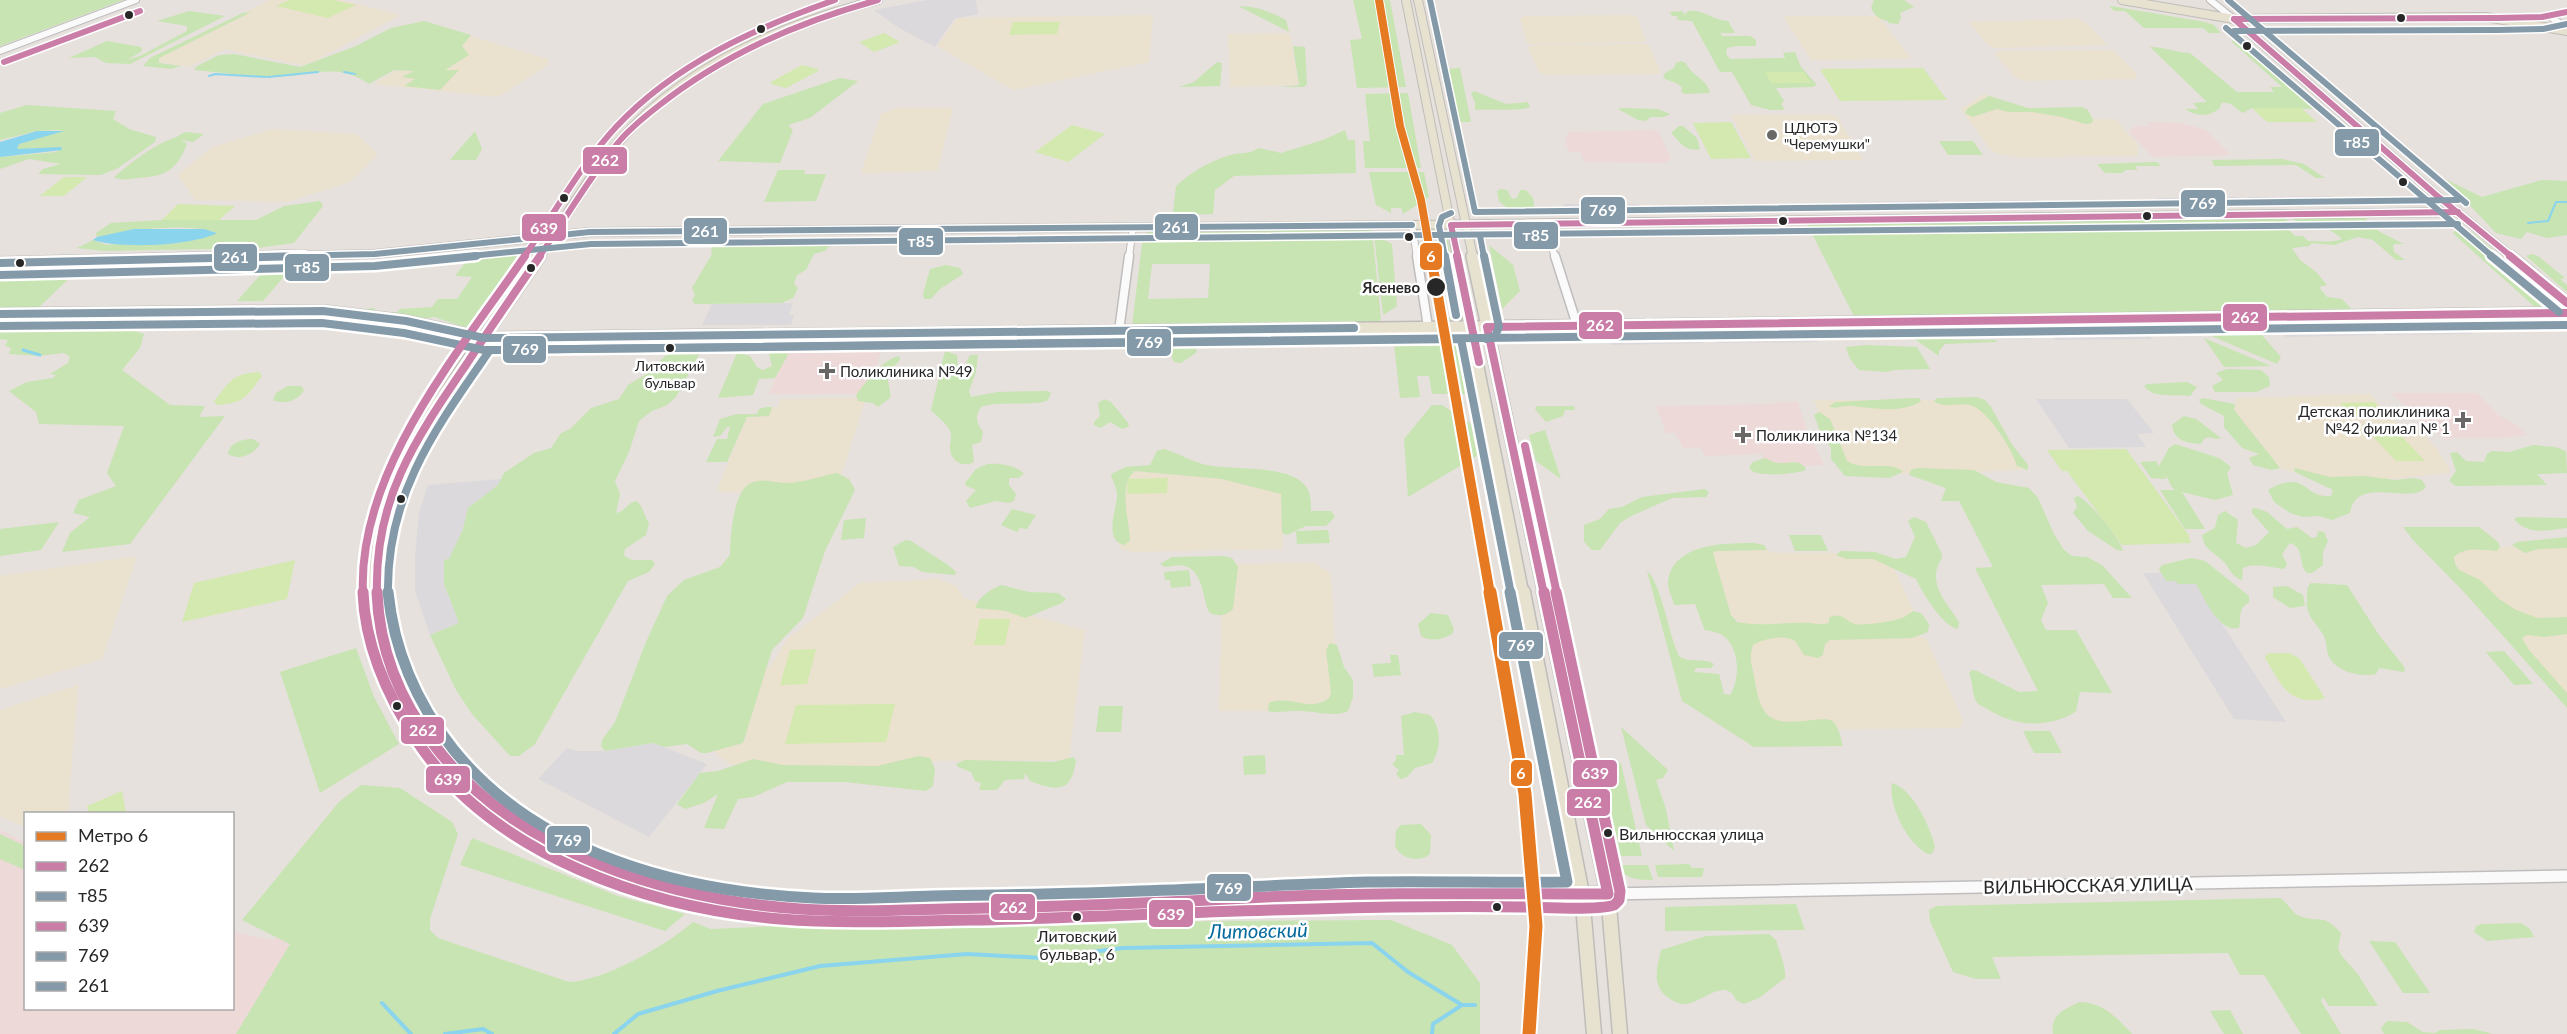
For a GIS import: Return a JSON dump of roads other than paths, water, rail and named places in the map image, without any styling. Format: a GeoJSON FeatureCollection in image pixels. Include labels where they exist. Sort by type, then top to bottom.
{"type":"FeatureCollection","features":[{"type":"Feature","properties":{"kind":"main road"},"geometry":{"type":"LineString","coordinates":[[878,0],[859,2],[757,43],[710,67],[671,93],[636,123],[617,143],[553,236],[428,420],[407,456],[385,512],[375,581],[380,636],[401,691],[425,736],[448,766],[490,806],[559,849],[605,869],[664,886],[720,898],[791,908],[1059,907],[1369,894],[1608,894]]}},
{"type":"Feature","properties":{"kind":"main road"},"geometry":{"type":"LineString","coordinates":[[1406,0],[1451,225],[1479,327],[1608,894],[1620,1034]]}},
{"type":"Feature","properties":{"kind":"main road"},"geometry":{"type":"LineString","coordinates":[[1418,0],[1465,224],[1479,327],[1582,894],[1594,1034]]}},
{"type":"Feature","properties":{"kind":"main road"},"geometry":{"type":"LineString","coordinates":[[2122,0],[2234,19],[2498,18],[2567,30]]}},
{"type":"Feature","properties":{"kind":"main road"},"geometry":{"type":"LineString","coordinates":[[2234,19],[2567,303]]}},
{"type":"Feature","properties":{"kind":"main road"},"geometry":{"type":"LineString","coordinates":[[0,263],[317,257],[417,251],[590,232],[1451,225],[2458,212]]}},
{"type":"Feature","properties":{"kind":"main road"},"geometry":{"type":"LineString","coordinates":[[0,314],[323,311],[406,321],[484,338],[2567,313]]}},
{"type":"Feature","properties":{"kind":"street"},"geometry":{"type":"LineString","coordinates":[[0,51],[136,0]]}},
{"type":"Feature","properties":{"kind":"street"},"geometry":{"type":"LineString","coordinates":[[2210,0],[2234,19]]}},
{"type":"Feature","properties":{"kind":"street"},"geometry":{"type":"LineString","coordinates":[[2498,18],[2542,17],[2567,12]]}},
{"type":"Feature","properties":{"kind":"street"},"geometry":{"type":"LineString","coordinates":[[2554,15],[2553,20],[2567,30]]}},
{"type":"Feature","properties":{"kind":"street"},"geometry":{"type":"LineString","coordinates":[[2542,17],[2567,30]]}},
{"type":"Feature","properties":{"kind":"street"},"geometry":{"type":"LineString","coordinates":[[1544,223],[1577,326]]}},
{"type":"Feature","properties":{"kind":"street"},"geometry":{"type":"LineString","coordinates":[[1412,225],[1428,327]]}},
{"type":"Feature","properties":{"kind":"street"},"geometry":{"type":"LineString","coordinates":[[1119,331],[1133,227]]}},
{"type":"Feature","properties":{"kind":"street","name":"ВИЛЬНЮССКАЯ УЛИЦА"},"geometry":{"type":"LineString","coordinates":[[1608,894],[2567,876]]}},
{"type":"Feature","properties":{"kind":"water"},"geometry":{"type":"Polygon","coordinates":[[[37,131],[64,131],[19,144],[17,149],[61,147],[62,150],[0,157],[0,142],[37,131]]]}},
{"type":"Feature","properties":{"kind":"water"},"geometry":{"type":"Polygon","coordinates":[[[134,229],[204,229],[217,233],[191,241],[156,245],[120,245],[93,240],[97,237],[134,229]]]}},
{"type":"Feature","properties":{"kind":"waterway"},"geometry":{"type":"LineString","coordinates":[[268,77],[318,72]]}},
{"type":"Feature","properties":{"kind":"waterway"},"geometry":{"type":"LineString","coordinates":[[344,72],[355,74]]}},
{"type":"Feature","properties":{"kind":"waterway"},"geometry":{"type":"LineString","coordinates":[[209,76],[215,74],[266,77]]}},
{"type":"Feature","properties":{"kind":"waterway"},"geometry":{"type":"LineString","coordinates":[[2528,223],[2548,221],[2556,202],[2567,202]]}},
{"type":"Feature","properties":{"kind":"waterway"},"geometry":{"type":"LineString","coordinates":[[23,350],[40,355]]}},
{"type":"Feature","properties":{"kind":"waterway","name":"Литовский"},"geometry":{"type":"LineString","coordinates":[[614,1034],[638,1014],[717,991],[820,966],[967,954],[1043,958],[1123,948],[1372,943],[1408,972],[1462,1005]]}},
{"type":"Feature","properties":{"kind":"waterway"},"geometry":{"type":"LineString","coordinates":[[382,1003],[411,1034]]}},
{"type":"Feature","properties":{"kind":"waterway"},"geometry":{"type":"LineString","coordinates":[[1432,1034],[1433,1024],[1462,1005]]}},
{"type":"Feature","properties":{"kind":"waterway"},"geometry":{"type":"LineString","coordinates":[[1462,1005],[1475,1005]]}},
{"type":"Feature","properties":{"kind":"waterway"},"geometry":{"type":"LineString","coordinates":[[445,1034],[483,1029],[492,1034]]}},
{"type":"Feature","properties":{"kind":"metro line","name":"6"},"geometry":{"type":"LineString","coordinates":[[1379,0],[1400,126],[1421,200],[1525,794],[1536,926],[1529,1034]]}},
{"type":"Feature","properties":{"kind":"place","name":"ЦДЮТЭ \"Черемушки\""},"geometry":{"type":"Point","coordinates":[1772,135]}},
{"type":"Feature","properties":{"kind":"place","name":"Ясенево"},"geometry":{"type":"Point","coordinates":[1436,287]}},
{"type":"Feature","properties":{"kind":"place","name":"Литовский бульвар"},"geometry":{"type":"Point","coordinates":[670,348]}},
{"type":"Feature","properties":{"kind":"place","name":"Поликлиника №49"},"geometry":{"type":"Point","coordinates":[827,371]}},
{"type":"Feature","properties":{"kind":"place","name":"Детская поликлиника №42 филиал № 1"},"geometry":{"type":"Point","coordinates":[2463,420]}},
{"type":"Feature","properties":{"kind":"place","name":"Поликлиника №134"},"geometry":{"type":"Point","coordinates":[1743,435]}},
{"type":"Feature","properties":{"kind":"place","name":"Вильнюсская улица"},"geometry":{"type":"Point","coordinates":[1608,833]}},
{"type":"Feature","properties":{"kind":"place","name":"Литовский бульвар, 6"},"geometry":{"type":"Point","coordinates":[1077,917]}}]}
